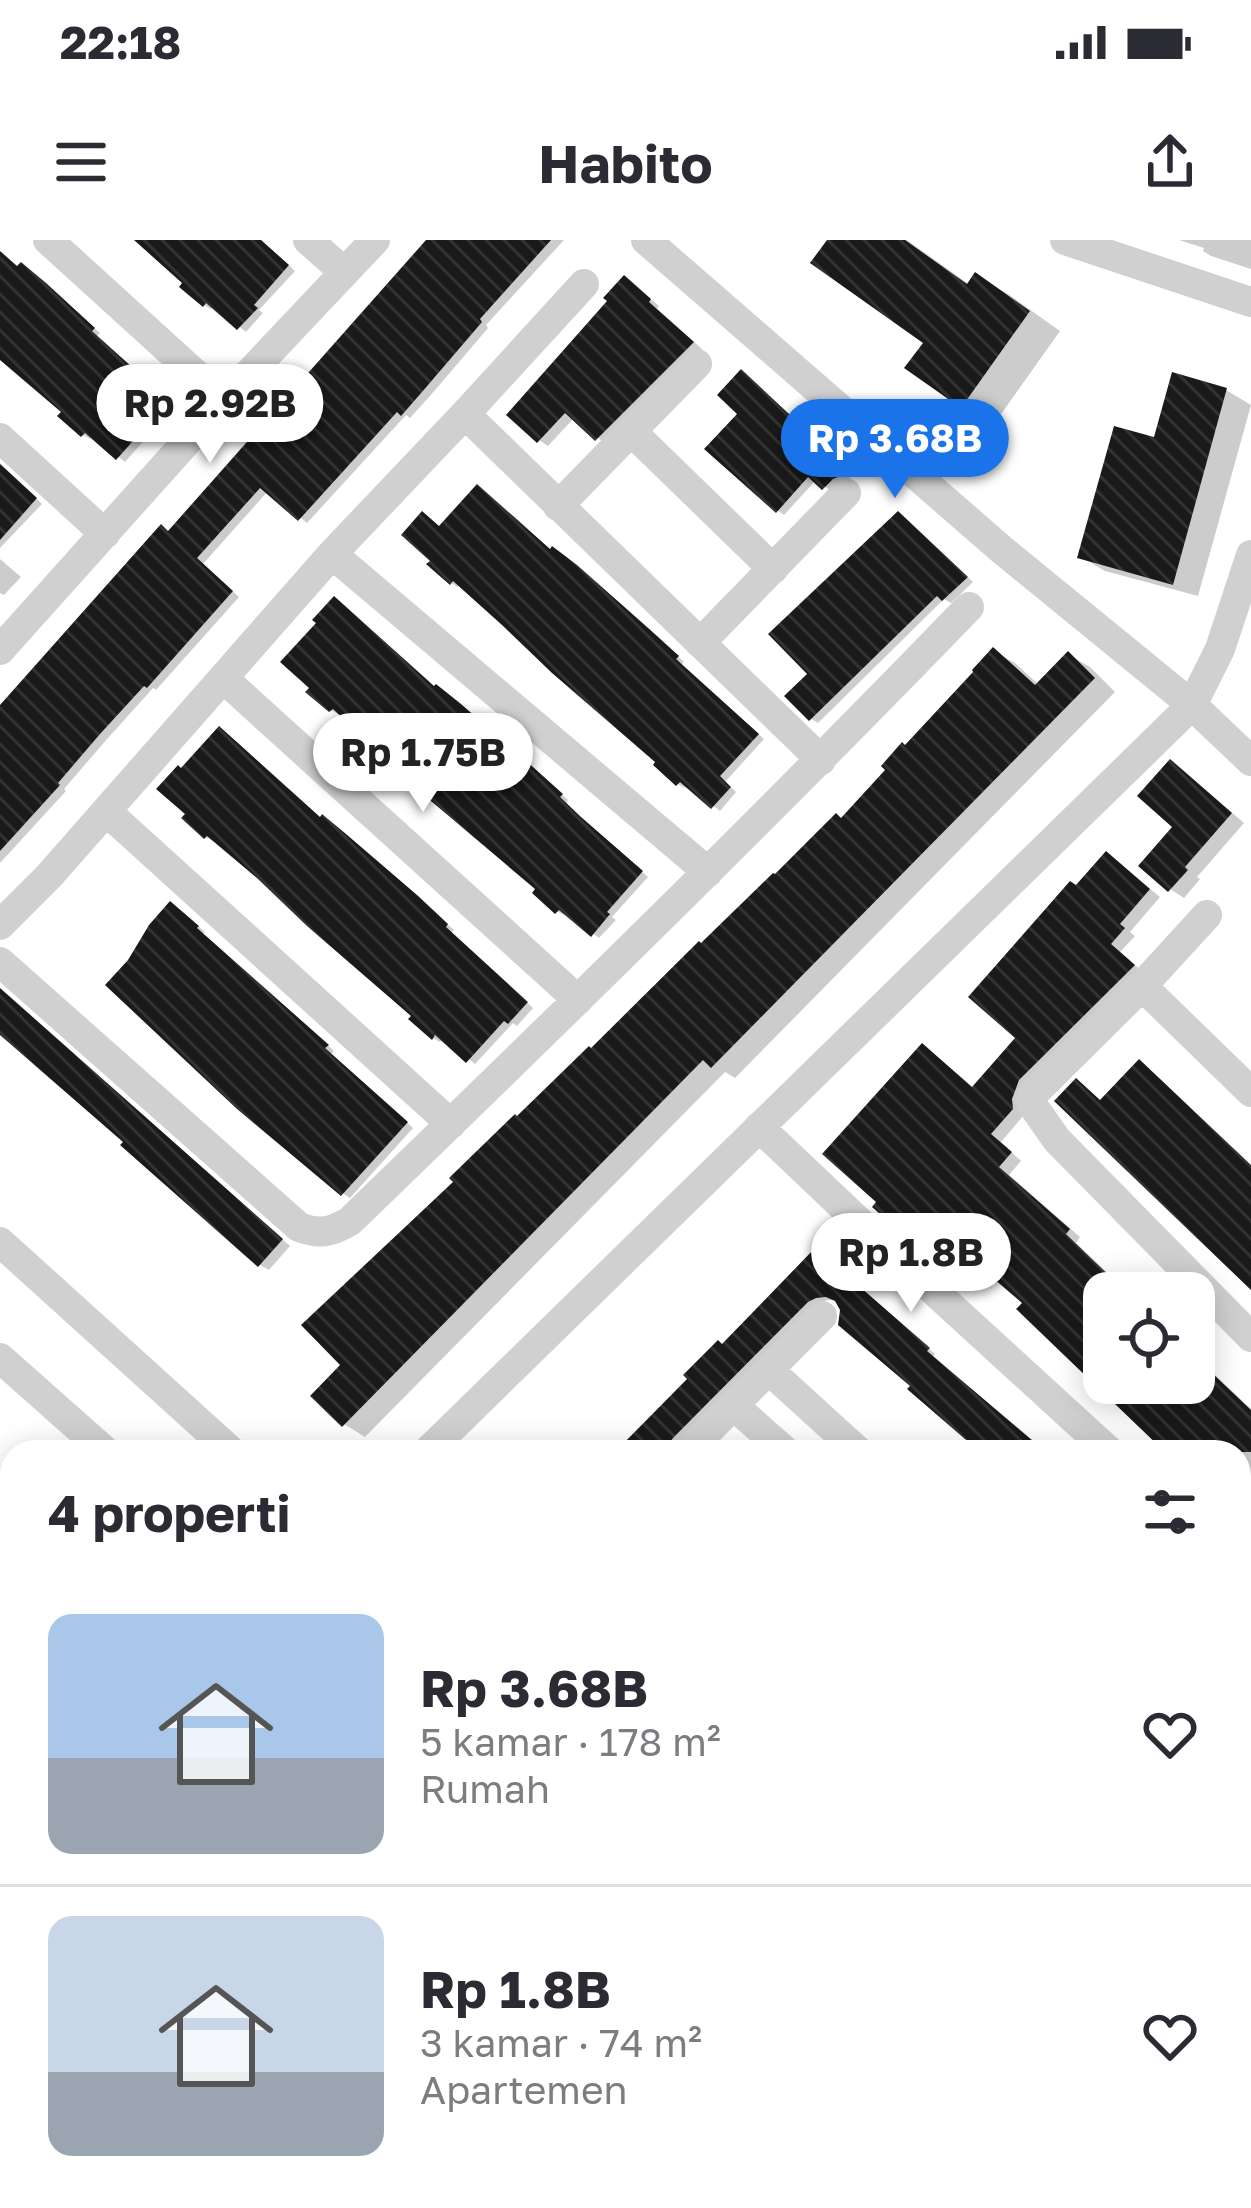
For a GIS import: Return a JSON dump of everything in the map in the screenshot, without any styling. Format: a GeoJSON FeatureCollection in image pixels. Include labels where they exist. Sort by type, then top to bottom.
{"type":"FeatureCollection","features":[{"type":"Feature","properties":{"kind":"street"},"geometry":{"type":"LineString","coordinates":[[49,240],[224,400]]}},
{"type":"Feature","properties":{"kind":"street"},"geometry":{"type":"LineString","coordinates":[[308,240],[344,272]]}},
{"type":"Feature","properties":{"kind":"street"},"geometry":{"type":"LineString","coordinates":[[0,650],[375,240]]}},
{"type":"Feature","properties":{"kind":"street"},"geometry":{"type":"LineString","coordinates":[[646,240],[1251,760]]}},
{"type":"Feature","properties":{"kind":"street"},"geometry":{"type":"LineString","coordinates":[[1065,240],[1251,302]]}},
{"type":"Feature","properties":{"kind":"street"},"geometry":{"type":"LineString","coordinates":[[0,925],[49,876],[332,554],[584,284]]}},
{"type":"Feature","properties":{"kind":"street"},"geometry":{"type":"LineString","coordinates":[[558,506],[697,364]]}},
{"type":"Feature","properties":{"kind":"street"},"geometry":{"type":"LineString","coordinates":[[465,414],[821,760]]}},
{"type":"Feature","properties":{"kind":"street"},"geometry":{"type":"LineString","coordinates":[[631,431],[773,568]]}},
{"type":"Feature","properties":{"kind":"street"},"geometry":{"type":"LineString","coordinates":[[0,437],[105,534]]}},
{"type":"Feature","properties":{"kind":"street"},"geometry":{"type":"LineString","coordinates":[[700,643],[846,494]]}},
{"type":"Feature","properties":{"kind":"street"},"geometry":{"type":"LineString","coordinates":[[332,554],[708,872]]}},
{"type":"Feature","properties":{"kind":"street"},"geometry":{"type":"LineString","coordinates":[[439,1440],[1192,705],[1220,649],[1251,555]]}},
{"type":"Feature","properties":{"kind":"street"},"geometry":{"type":"LineString","coordinates":[[0,962],[299,1228],[333,1232],[350,1221],[578,1000],[969,607]]}},
{"type":"Feature","properties":{"kind":"street"},"geometry":{"type":"LineString","coordinates":[[224,680],[578,1000]]}},
{"type":"Feature","properties":{"kind":"street"},"geometry":{"type":"LineString","coordinates":[[106,811],[451,1124]]}},
{"type":"Feature","properties":{"kind":"street"},"geometry":{"type":"LineString","coordinates":[[1207,915],[1033,1094],[1030,1103],[1057,1140],[1251,1336]]}},
{"type":"Feature","properties":{"kind":"street"},"geometry":{"type":"LineString","coordinates":[[1142,986],[1251,1092]]}},
{"type":"Feature","properties":{"kind":"street"},"geometry":{"type":"LineString","coordinates":[[759,1126],[1096,1440]]}},
{"type":"Feature","properties":{"kind":"street"},"geometry":{"type":"LineString","coordinates":[[0,1242],[219,1440]]}},
{"type":"Feature","properties":{"kind":"street"},"geometry":{"type":"LineString","coordinates":[[699,1440],[822,1316]]}},
{"type":"Feature","properties":{"kind":"street"},"geometry":{"type":"LineString","coordinates":[[0,1358],[92,1440]]}},
{"type":"Feature","properties":{"kind":"street"},"geometry":{"type":"LineString","coordinates":[[769,1370],[846,1440]]}},
{"type":"Feature","properties":{"kind":"street"},"geometry":{"type":"LineString","coordinates":[[733,1405],[772,1440]]}},
{"type":"Feature","properties":{"kind":"building"},"geometry":{"type":"Polygon","coordinates":[[[134,240],[261,240],[289,265],[237,330],[179,287],[182,283],[134,240]]]}},
{"type":"Feature","properties":{"kind":"building"},"geometry":{"type":"Polygon","coordinates":[[[426,240],[551,240],[401,416],[397,412],[298,521],[260,488],[197,558],[233,591],[100,734],[0,851],[0,705],[161,524],[168,531],[426,240]]]}},
{"type":"Feature","properties":{"kind":"building"},"geometry":{"type":"Polygon","coordinates":[[[827,240],[905,240],[967,284],[975,272],[1030,311],[961,408],[904,368],[923,343],[810,263],[827,240]]]}},
{"type":"Feature","properties":{"kind":"building"},"geometry":{"type":"Polygon","coordinates":[[[0,251],[46,283],[174,405],[154,428],[149,423],[116,460],[85,433],[81,437],[57,416],[61,412],[0,360],[0,251]]]}},
{"type":"Feature","properties":{"kind":"building"},"geometry":{"type":"Polygon","coordinates":[[[624,275],[694,342],[595,441],[565,413],[537,443],[506,415],[607,301],[603,298],[624,275]]]}},
{"type":"Feature","properties":{"kind":"building"},"geometry":{"type":"Polygon","coordinates":[[[741,369],[849,470],[822,490],[808,477],[776,513],[704,449],[737,414],[717,395],[741,369]]]}},
{"type":"Feature","properties":{"kind":"building"},"geometry":{"type":"Polygon","coordinates":[[[1172,372],[1227,388],[1173,585],[1077,558],[1114,426],[1154,437],[1172,372]]]}},
{"type":"Feature","properties":{"kind":"building"},"geometry":{"type":"Polygon","coordinates":[[[0,464],[37,498],[0,540],[0,464]]]}},
{"type":"Feature","properties":{"kind":"building"},"geometry":{"type":"Polygon","coordinates":[[[477,484],[647,627],[759,734],[720,776],[731,787],[711,809],[680,782],[676,786],[453,581],[450,585],[426,564],[430,561],[401,535],[422,511],[439,526],[477,484]]]}},
{"type":"Feature","properties":{"kind":"building"},"geometry":{"type":"Polygon","coordinates":[[[898,511],[968,577],[942,601],[937,596],[809,721],[784,696],[807,674],[768,634],[898,511]]]}},
{"type":"Feature","properties":{"kind":"building"},"geometry":{"type":"Polygon","coordinates":[[[334,596],[514,750],[643,871],[591,937],[559,910],[555,914],[532,893],[535,889],[333,709],[329,712],[305,692],[309,688],[280,662],[334,596]]]}},
{"type":"Feature","properties":{"kind":"building"},"geometry":{"type":"Polygon","coordinates":[[[993,647],[1035,685],[1068,651],[1095,678],[711,1068],[703,1060],[342,1427],[310,1396],[340,1365],[301,1325],[699,941],[836,813],[841,818],[885,770],[881,766],[902,742],[905,745],[993,647]]]}},
{"type":"Feature","properties":{"kind":"building"},"geometry":{"type":"Polygon","coordinates":[[[219,726],[320,817],[322,814],[417,895],[528,1002],[466,1063],[408,1019],[411,1016],[257,878],[207,836],[204,839],[181,818],[185,814],[156,789],[219,726]]]}},
{"type":"Feature","properties":{"kind":"building"},"geometry":{"type":"Polygon","coordinates":[[[1170,759],[1232,813],[1168,892],[1138,866],[1172,827],[1137,796],[1170,759]]]}},
{"type":"Feature","properties":{"kind":"building"},"geometry":{"type":"Polygon","coordinates":[[[1106,851],[1150,889],[1120,924],[1125,928],[1111,944],[1135,965],[1019,1080],[1013,1109],[991,1134],[1012,1152],[999,1167],[1070,1229],[1066,1234],[1105,1272],[1083,1272],[1083,1373],[1016,1309],[1022,1303],[951,1242],[934,1261],[872,1207],[876,1202],[822,1154],[922,1043],[972,1087],[1015,1038],[968,997],[1070,881],[1076,885],[1106,851]]]}},
{"type":"Feature","properties":{"kind":"building"},"geometry":{"type":"Polygon","coordinates":[[[170,901],[408,1122],[341,1196],[237,1109],[105,985],[170,901]]]}},
{"type":"Feature","properties":{"kind":"building"},"geometry":{"type":"Polygon","coordinates":[[[0,988],[283,1239],[258,1267],[0,1035],[0,988]]]}},
{"type":"Feature","properties":{"kind":"building"},"geometry":{"type":"Polygon","coordinates":[[[1139,1059],[1251,1165],[1251,1290],[1054,1101],[1076,1078],[1100,1100],[1139,1059]]]}},
{"type":"Feature","properties":{"kind":"building"},"geometry":{"type":"Polygon","coordinates":[[[845,1235],[872,1260],[852,1280],[1032,1440],[966,1440],[838,1325],[840,1310],[826,1297],[808,1302],[672,1440],[627,1440],[687,1379],[683,1375],[718,1340],[722,1344],[817,1246],[826,1255],[845,1235]]]}},
{"type":"Feature","properties":{"kind":"building"},"geometry":{"type":"Polygon","coordinates":[[[1215,1376],[1251,1410],[1251,1440],[1152,1440],[1115,1404],[1215,1404],[1215,1376]]]}}]}
